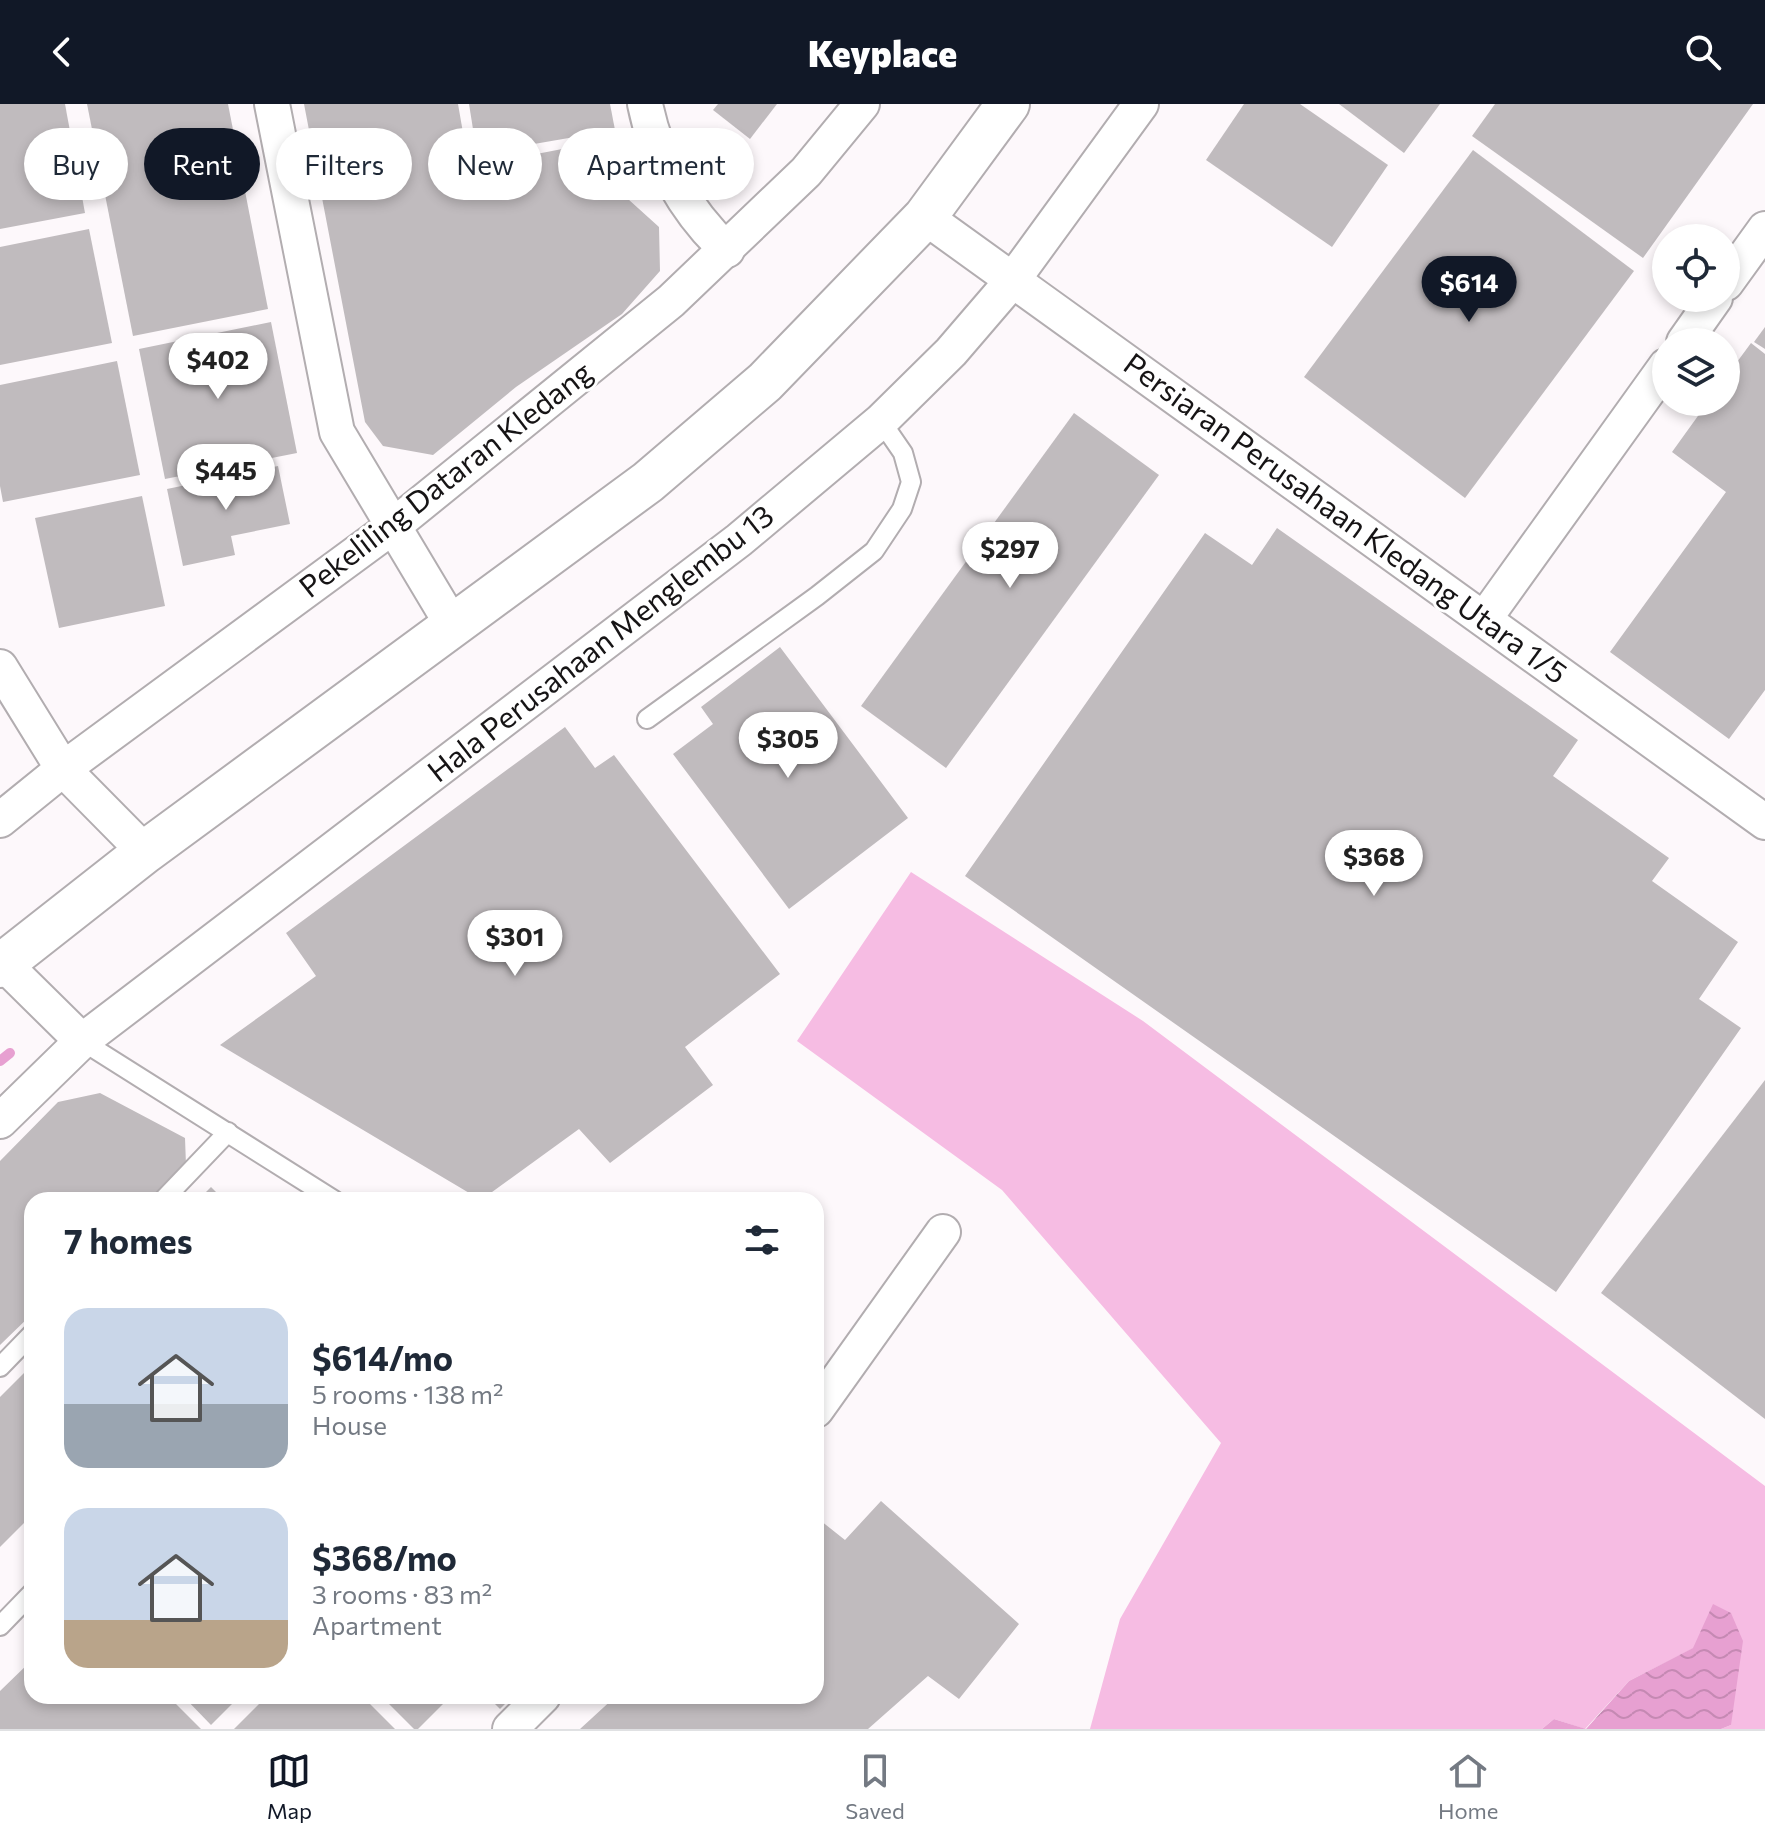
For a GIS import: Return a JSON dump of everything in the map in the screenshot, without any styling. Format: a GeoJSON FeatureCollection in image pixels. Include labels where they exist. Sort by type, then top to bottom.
{"type":"FeatureCollection","features":[{"type":"Feature","properties":{"kind":"street"},"geometry":{"type":"LineString","coordinates":[[272,104],[337,432],[453,626]]}},
{"type":"Feature","properties":{"kind":"street"},"geometry":{"type":"LineString","coordinates":[[645,104],[649,124],[672,178],[703,228],[727,250]]}},
{"type":"Feature","properties":{"kind":"street","name":"Pekeliling Dataran Kledang"},"geometry":{"type":"LineString","coordinates":[[0,820],[63,769],[392,527],[671,301],[806,172],[862,104]]}},
{"type":"Feature","properties":{"kind":"street"},"geometry":{"type":"LineString","coordinates":[[82,1041],[1,967],[145,852],[648,482],[765,382],[925,217],[1008,104]]}},
{"type":"Feature","properties":{"kind":"street","name":"Hala Perusahaan Menglembu 13"},"geometry":{"type":"LineString","coordinates":[[0,1121],[82,1041],[739,540],[881,421],[951,352],[1012,281],[1141,104]]}},
{"type":"Feature","properties":{"kind":"street","name":"Persiaran Perusahaan Kledang Utara 1/5"},"geometry":{"type":"LineString","coordinates":[[925,217],[1765,822]]}},
{"type":"Feature","properties":{"kind":"street"},"geometry":{"type":"LineString","coordinates":[[1740,264],[1765,229]]}},
{"type":"Feature","properties":{"kind":"street"},"geometry":{"type":"LineString","coordinates":[[1485,618],[1652,385]]}},
{"type":"Feature","properties":{"kind":"street"},"geometry":{"type":"LineString","coordinates":[[0,667],[63,769],[145,852]]}},
{"type":"Feature","properties":{"kind":"street"},"geometry":{"type":"LineString","coordinates":[[824,1399],[943,1232]]}},
{"type":"Feature","properties":{"kind":"street"},"geometry":{"type":"LineString","coordinates":[[510,1729],[535,1704]]}},
{"type":"Feature","properties":{"kind":"lane"},"geometry":{"type":"LineString","coordinates":[[647,719],[874,551],[902,509],[911,482],[903,453],[881,421]]}},
{"type":"Feature","properties":{"kind":"lane"},"geometry":{"type":"LineString","coordinates":[[82,1041],[322,1192]]}},
{"type":"Feature","properties":{"kind":"lane"},"geometry":{"type":"LineString","coordinates":[[171,1192],[228,1132]]}},
{"type":"Feature","properties":{"kind":"lane"},"geometry":{"type":"LineString","coordinates":[[0,1367],[24,1342]]}},
{"type":"Feature","properties":{"kind":"lane"},"geometry":{"type":"LineString","coordinates":[[0,1626],[24,1601]]}},
{"type":"Feature","properties":{"kind":"shaded area"},"geometry":{"type":"Polygon","coordinates":[[[911,872],[1143,1021],[1765,1486],[1765,1729],[1721,1729],[1731,1725],[1694,1648],[1629,1681],[1585,1729],[1554,1719],[1542,1729],[1090,1729],[1120,1619],[1221,1443],[1002,1190],[797,1041],[911,872]]]}},
{"type":"Feature","properties":{"kind":"water"},"geometry":{"type":"Polygon","coordinates":[[[1713,1604],[1731,1613],[1743,1641],[1731,1725],[1721,1729],[1586,1729],[1629,1681],[1693,1648],[1713,1604]]]}},
{"type":"Feature","properties":{"kind":"water"},"geometry":{"type":"Polygon","coordinates":[[[1554,1719],[1586,1729],[1542,1729],[1554,1719]]]}},
{"type":"Feature","properties":{"kind":"building"},"geometry":{"type":"Polygon","coordinates":[[[0,104],[65,104],[69,128],[24,128],[24,200],[83,200],[85,213],[0,229],[0,104]]]}},
{"type":"Feature","properties":{"kind":"building"},"geometry":{"type":"Polygon","coordinates":[[[87,104],[228,104],[233,128],[144,128],[144,200],[247,200],[268,309],[133,336],[106,200],[128,200],[128,128],[92,128],[87,104]]]}},
{"type":"Feature","properties":{"kind":"building"},"geometry":{"type":"Polygon","coordinates":[[[304,104],[458,104],[462,128],[428,128],[428,200],[542,200],[542,153],[558,150],[558,200],[629,200],[659,227],[660,271],[622,314],[516,387],[433,455],[383,446],[365,422],[322,200],[412,200],[412,128],[309,128],[304,104]]]}},
{"type":"Feature","properties":{"kind":"building"},"geometry":{"type":"Polygon","coordinates":[[[469,104],[610,104],[615,128],[558,128],[558,140],[542,143],[542,128],[473,128],[469,104]]]}},
{"type":"Feature","properties":{"kind":"building"},"geometry":{"type":"Polygon","coordinates":[[[718,104],[777,104],[754,134],[754,128],[736,128],[713,110],[718,104]]]}},
{"type":"Feature","properties":{"kind":"building"},"geometry":{"type":"Polygon","coordinates":[[[1244,104],[1300,104],[1388,165],[1332,247],[1206,160],[1244,104]]]}},
{"type":"Feature","properties":{"kind":"building"},"geometry":{"type":"Polygon","coordinates":[[[1339,104],[1440,104],[1404,153],[1339,104]]]}},
{"type":"Feature","properties":{"kind":"building"},"geometry":{"type":"Polygon","coordinates":[[[1495,104],[1753,104],[1667,224],[1652,224],[1652,245],[1643,258],[1472,136],[1495,104]]]}},
{"type":"Feature","properties":{"kind":"building"},"geometry":{"type":"Polygon","coordinates":[[[1473,150],[1634,271],[1465,498],[1304,377],[1473,150]]]}},
{"type":"Feature","properties":{"kind":"building"},"geometry":{"type":"Polygon","coordinates":[[[89,229],[112,343],[0,365],[0,247],[89,229]]]}},
{"type":"Feature","properties":{"kind":"building"},"geometry":{"type":"Polygon","coordinates":[[[271,322],[297,453],[165,479],[139,349],[271,322]]]}},
{"type":"Feature","properties":{"kind":"building"},"geometry":{"type":"Polygon","coordinates":[[[1765,327],[1765,349],[1754,342],[1765,327]]]}},
{"type":"Feature","properties":{"kind":"building"},"geometry":{"type":"Polygon","coordinates":[[[1751,343],[1765,354],[1765,690],[1729,739],[1610,652],[1726,492],[1672,452],[1698,416],[1740,416],[1740,358],[1751,343]]]}},
{"type":"Feature","properties":{"kind":"building"},"geometry":{"type":"Polygon","coordinates":[[[117,361],[140,475],[3,502],[0,486],[0,385],[117,361]]]}},
{"type":"Feature","properties":{"kind":"building"},"geometry":{"type":"Polygon","coordinates":[[[1074,413],[1159,475],[946,768],[861,706],[1074,413]]]}},
{"type":"Feature","properties":{"kind":"building"},"geometry":{"type":"Polygon","coordinates":[[[278,466],[290,524],[231,536],[235,555],[183,566],[167,489],[278,466]]]}},
{"type":"Feature","properties":{"kind":"building"},"geometry":{"type":"Polygon","coordinates":[[[142,496],[165,606],[59,628],[35,518],[142,496]]]}},
{"type":"Feature","properties":{"kind":"building"},"geometry":{"type":"Polygon","coordinates":[[[1277,528],[1578,740],[1553,776],[1669,858],[1652,881],[1738,942],[1699,999],[1741,1028],[1556,1292],[965,876],[1205,533],[1252,565],[1277,528]]]}},
{"type":"Feature","properties":{"kind":"building"},"geometry":{"type":"Polygon","coordinates":[[[780,647],[908,818],[789,909],[673,754],[713,724],[701,707],[780,647]]]}},
{"type":"Feature","properties":{"kind":"building"},"geometry":{"type":"Polygon","coordinates":[[[565,727],[595,768],[614,755],[780,974],[685,1047],[713,1085],[610,1163],[579,1129],[492,1192],[468,1192],[220,1045],[316,976],[286,933],[565,727]]]}},
{"type":"Feature","properties":{"kind":"building"},"geometry":{"type":"Polygon","coordinates":[[[1765,1080],[1765,1419],[1601,1293],[1765,1080]]]}},
{"type":"Feature","properties":{"kind":"building"},"geometry":{"type":"Polygon","coordinates":[[[100,1093],[185,1138],[186,1165],[157,1192],[24,1192],[24,1322],[0,1345],[0,1161],[58,1102],[100,1093]]]}},
{"type":"Feature","properties":{"kind":"building"},"geometry":{"type":"Polygon","coordinates":[[[24,1373],[24,1523],[0,1547],[0,1397],[24,1373]]]}},
{"type":"Feature","properties":{"kind":"building"},"geometry":{"type":"Polygon","coordinates":[[[881,1501],[1019,1624],[959,1699],[928,1676],[868,1729],[580,1729],[607,1704],[824,1704],[824,1523],[845,1540],[881,1501]]]}},
{"type":"Feature","properties":{"kind":"building"},"geometry":{"type":"Polygon","coordinates":[[[24,1668],[24,1704],[176,1704],[201,1729],[0,1729],[0,1691],[24,1668]]]}},
{"type":"Feature","properties":{"kind":"building"},"geometry":{"type":"Polygon","coordinates":[[[191,1704],[232,1704],[211,1725],[191,1704]]]}},
{"type":"Feature","properties":{"kind":"building"},"geometry":{"type":"Polygon","coordinates":[[[259,1704],[370,1704],[395,1729],[234,1729],[259,1704]]]}},
{"type":"Feature","properties":{"kind":"building"},"geometry":{"type":"Polygon","coordinates":[[[389,1704],[443,1704],[418,1729],[414,1729],[389,1704]]]}},
{"type":"Feature","properties":{"kind":"waterway"},"geometry":{"type":"LineString","coordinates":[[0,1061],[10,1053]]}}]}
